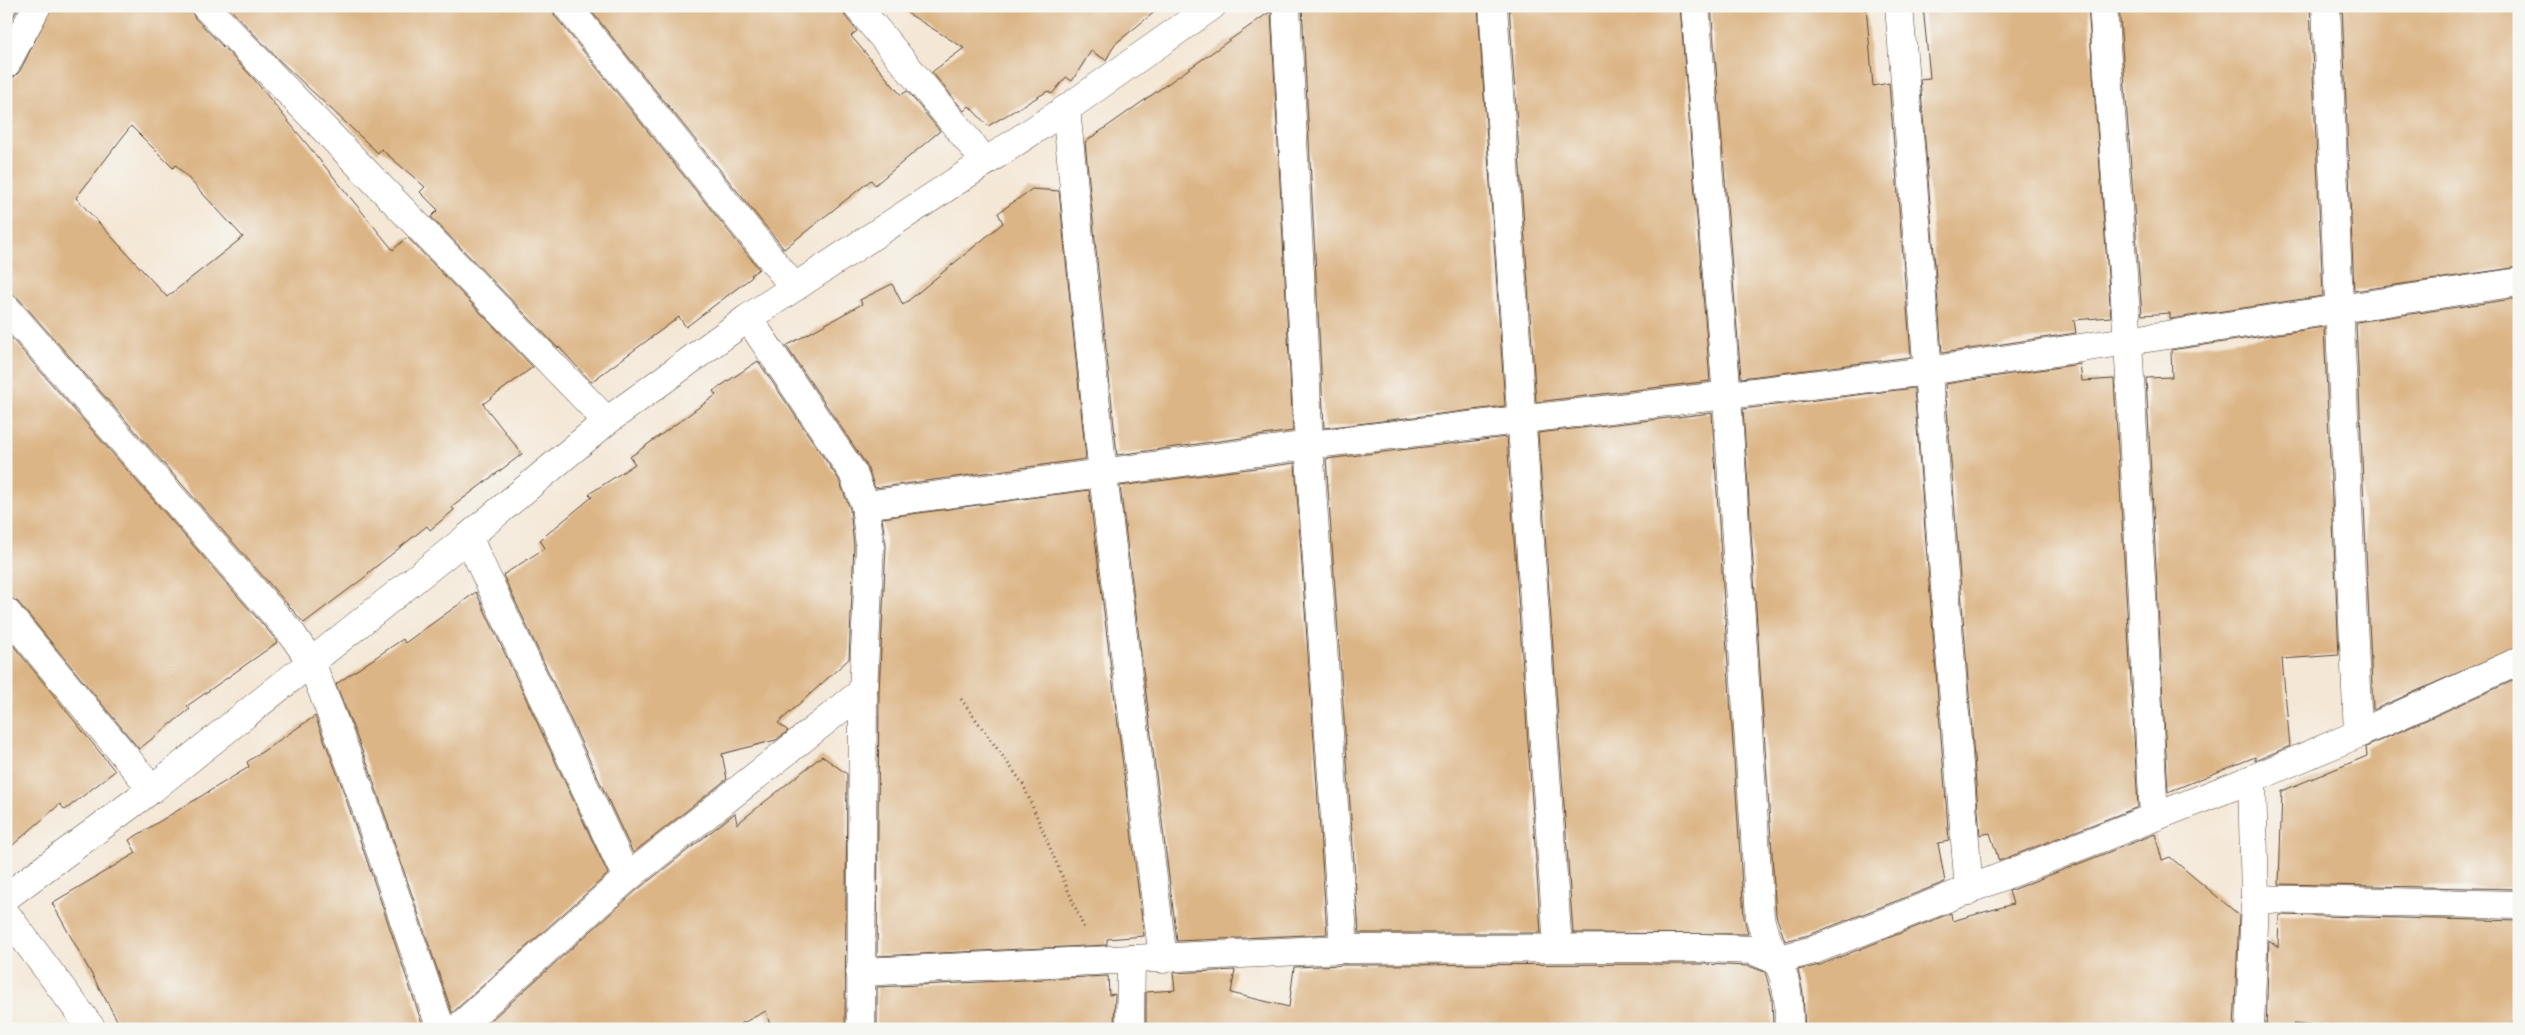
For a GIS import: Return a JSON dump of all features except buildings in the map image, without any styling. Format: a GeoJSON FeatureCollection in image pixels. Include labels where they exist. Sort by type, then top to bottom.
{"type":"FeatureCollection","features":[{"type":"Feature","properties":{"kind":"street"},"geometry":{"type":"LineString","coordinates":[[6,64],[37,6]]}},
{"type":"Feature","properties":{"kind":"street"},"geometry":{"type":"LineString","coordinates":[[205,6],[607,421]]}},
{"type":"Feature","properties":{"kind":"street"},"geometry":{"type":"LineString","coordinates":[[567,6],[794,287]]}},
{"type":"Feature","properties":{"kind":"street"},"geometry":{"type":"LineString","coordinates":[[857,6],[986,162]]}},
{"type":"Feature","properties":{"kind":"street"},"geometry":{"type":"LineString","coordinates":[[6,897],[152,788],[468,537],[607,421],[748,318],[1066,109],[1212,6]]}},
{"type":"Feature","properties":{"kind":"street"},"geometry":{"type":"LineString","coordinates":[[1286,6],[1309,445],[1344,949]]}},
{"type":"Feature","properties":{"kind":"street"},"geometry":{"type":"LineString","coordinates":[[1493,6],[1558,948]]}},
{"type":"Feature","properties":{"kind":"street"},"geometry":{"type":"LineString","coordinates":[[1695,6],[1727,397],[1760,917],[1764,936],[1776,960],[1788,994],[1789,1029]]}},
{"type":"Feature","properties":{"kind":"street"},"geometry":{"type":"LineString","coordinates":[[1899,6],[1969,891]]}},
{"type":"Feature","properties":{"kind":"street"},"geometry":{"type":"LineString","coordinates":[[2103,6],[2128,341],[2154,816]]}},
{"type":"Feature","properties":{"kind":"street"},"geometry":{"type":"LineString","coordinates":[[2326,6],[2358,734]]}},
{"type":"Feature","properties":{"kind":"street"},"geometry":{"type":"LineString","coordinates":[[1066,109],[1103,474],[1163,959]]}},
{"type":"Feature","properties":{"kind":"street"},"geometry":{"type":"LineString","coordinates":[[865,505],[1309,445],[1727,397],[1928,371],[2519,282]]}},
{"type":"Feature","properties":{"kind":"street"},"geometry":{"type":"LineString","coordinates":[[6,308],[292,634],[311,662],[355,776],[441,1029]]}},
{"type":"Feature","properties":{"kind":"street"},"geometry":{"type":"LineString","coordinates":[[748,318],[853,473],[865,505],[870,545],[863,691],[861,1029]]}},
{"type":"Feature","properties":{"kind":"street"},"geometry":{"type":"LineString","coordinates":[[468,537],[627,878]]}},
{"type":"Feature","properties":{"kind":"street"},"geometry":{"type":"LineString","coordinates":[[6,612],[152,788]]}},
{"type":"Feature","properties":{"kind":"street"},"geometry":{"type":"LineString","coordinates":[[860,972],[1344,949],[1558,948],[1752,950],[1776,960],[1814,950],[1969,891],[2252,778],[2358,734],[2519,661]]}},
{"type":"Feature","properties":{"kind":"street"},"geometry":{"type":"LineString","coordinates":[[457,1029],[627,878],[863,691]]}},
{"type":"Feature","properties":{"kind":"street"},"geometry":{"type":"LineString","coordinates":[[2250,1029],[2255,899],[2252,778]]}},
{"type":"Feature","properties":{"kind":"street"},"geometry":{"type":"LineString","coordinates":[[2255,899],[2519,905]]}},
{"type":"Feature","properties":{"kind":"street"},"geometry":{"type":"LineString","coordinates":[[6,914],[92,1029]]}},
{"type":"Feature","properties":{"kind":"street"},"geometry":{"type":"LineString","coordinates":[[1130,1029],[1131,959]]}},
{"type":"Feature","properties":{"kind":"path"},"geometry":{"type":"LineString","coordinates":[[961,699],[1022,784],[1098,960]]}}]}
